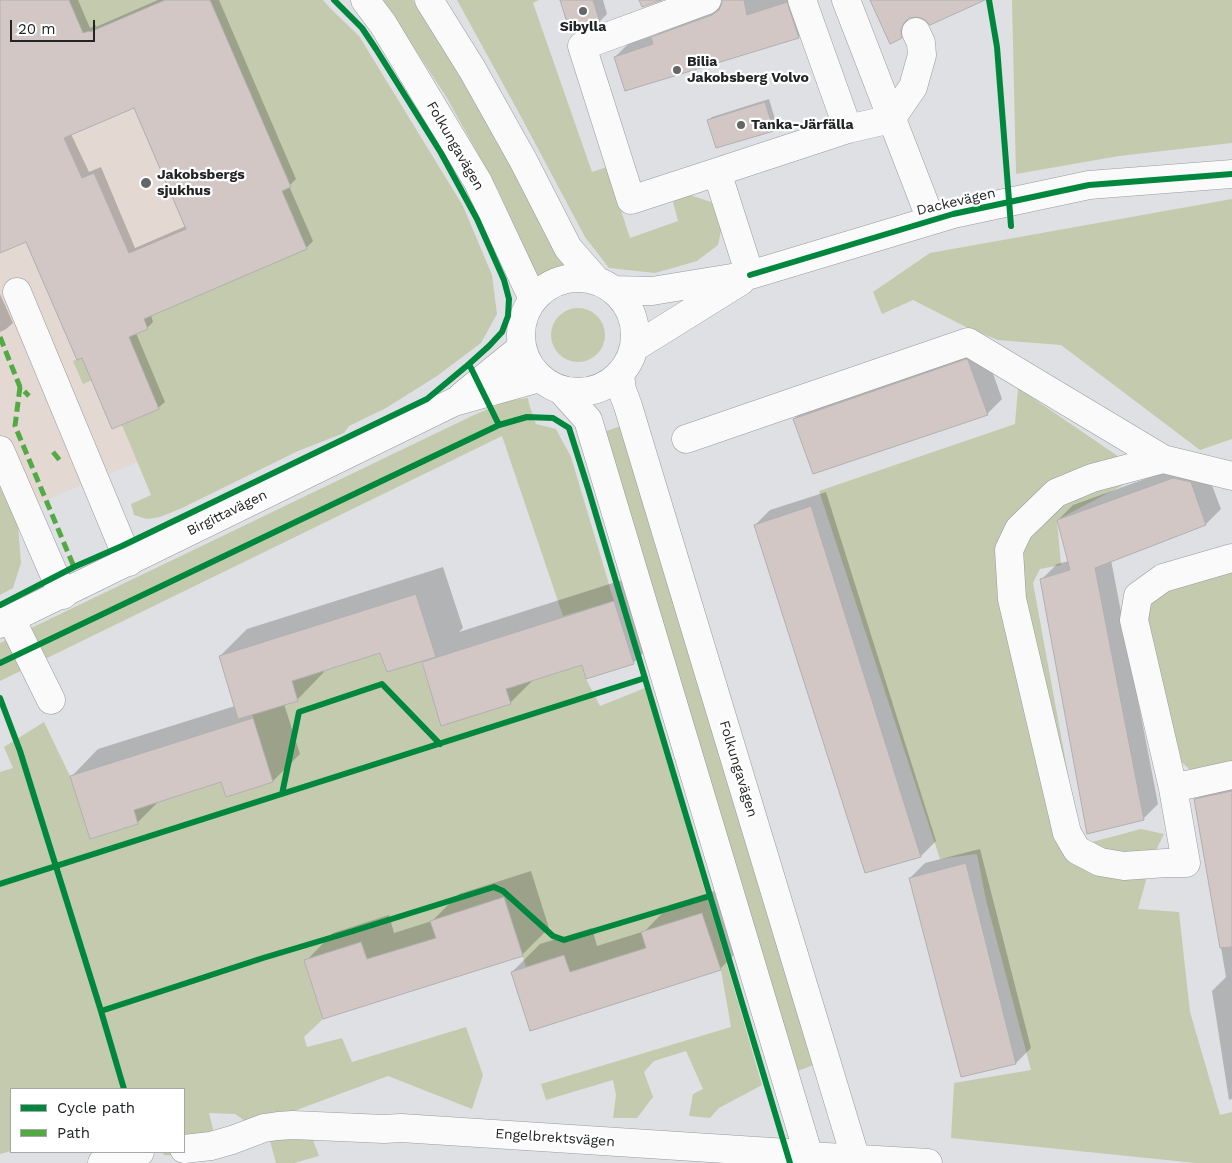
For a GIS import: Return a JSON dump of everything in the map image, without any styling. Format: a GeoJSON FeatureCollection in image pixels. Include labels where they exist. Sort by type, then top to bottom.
{"type":"FeatureCollection","features":[{"type":"Feature","properties":{"kind":"street","name":"Folkungavägen"},"geometry":{"type":"LineString","coordinates":[[365,0],[383,24],[478,182],[533,300]]}},
{"type":"Feature","properties":{"kind":"street"},"geometry":{"type":"LineString","coordinates":[[429,0],[472,69],[523,160],[568,248],[605,285],[622,298],[636,327],[635,347],[632,358],[620,375],[595,391],[582,393],[550,385]]}},
{"type":"Feature","properties":{"kind":"street"},"geometry":{"type":"LineString","coordinates":[[707,0],[582,46],[631,200],[848,129],[891,119],[913,87],[922,55],[921,43],[916,32]]}},
{"type":"Feature","properties":{"kind":"street"},"geometry":{"type":"LineString","coordinates":[[802,0],[848,129]]}},
{"type":"Feature","properties":{"kind":"street","name":"Dackevägen"},"geometry":{"type":"LineString","coordinates":[[846,0],[931,220]]}},
{"type":"Feature","properties":{"kind":"street"},"geometry":{"type":"LineString","coordinates":[[717,172],[750,275]]}},
{"type":"Feature","properties":{"kind":"street","name":"Dackevägen"},"geometry":{"type":"LineString","coordinates":[[605,285],[652,291],[750,275],[953,214],[1089,185],[1232,174]]}},
{"type":"Feature","properties":{"kind":"street","name":"Dackevägen"},"geometry":{"type":"LineString","coordinates":[[635,347],[750,275]]}},
{"type":"Feature","properties":{"kind":"street"},"geometry":{"type":"LineString","coordinates":[[605,285],[581,278],[561,280],[543,289],[533,300],[522,321],[521,348],[529,366],[588,420],[810,1160]]}},
{"type":"Feature","properties":{"kind":"street"},"geometry":{"type":"LineString","coordinates":[[17,292],[129,562]]}},
{"type":"Feature","properties":{"kind":"street"},"geometry":{"type":"LineString","coordinates":[[686,440],[968,342],[1164,459],[1232,476]]}},
{"type":"Feature","properties":{"kind":"street","name":"Birgittavägen"},"geometry":{"type":"LineString","coordinates":[[5,622],[454,402],[521,348]]}},
{"type":"Feature","properties":{"kind":"street","name":"Folkungavägen"},"geometry":{"type":"LineString","coordinates":[[620,375],[622,390],[856,1161]]}},
{"type":"Feature","properties":{"kind":"street","name":"Birgittavägen"},"geometry":{"type":"LineString","coordinates":[[454,402],[550,385]]}},
{"type":"Feature","properties":{"kind":"street"},"geometry":{"type":"LineString","coordinates":[[0,450],[63,595]]}},
{"type":"Feature","properties":{"kind":"street"},"geometry":{"type":"LineString","coordinates":[[1164,459],[1092,478],[1056,493],[1019,529],[1009,550],[1012,599],[1067,833],[1077,850],[1100,862],[1124,866],[1186,863],[1173,788],[1134,620],[1138,596],[1163,578],[1232,558]]}},
{"type":"Feature","properties":{"kind":"street"},"geometry":{"type":"LineString","coordinates":[[5,622],[50,700]]}},
{"type":"Feature","properties":{"kind":"street"},"geometry":{"type":"LineString","coordinates":[[1173,788],[1232,775]]}},
{"type":"Feature","properties":{"kind":"street","name":"Engelbrektsvägen"},"geometry":{"type":"LineString","coordinates":[[185,1149],[211,1146],[264,1128],[293,1125],[401,1128],[787,1153],[810,1160],[928,1163]]}},
{"type":"Feature","properties":{"kind":"street"},"geometry":{"type":"LineString","coordinates":[[102,1163],[137,1153]]}},
{"type":"Feature","properties":{"kind":"shaded area","name":"Jakobsbergs sjukhus"},"geometry":{"type":"Polygon","coordinates":[[[0,0],[211,0],[371,365],[34,505],[0,489],[0,0]]]}},
{"type":"Feature","properties":{"kind":"green space"},"geometry":{"type":"Polygon","coordinates":[[[69,0],[165,0],[100,28],[96,46],[89,31],[83,33],[69,0]]]}},
{"type":"Feature","properties":{"kind":"green space"},"geometry":{"type":"Polygon","coordinates":[[[210,0],[323,0],[359,36],[463,206],[492,275],[497,314],[481,343],[437,376],[386,408],[349,426],[344,433],[298,451],[182,508],[160,517],[147,519],[134,515],[131,504],[151,495],[122,425],[141,417],[138,406],[138,361],[83,384],[73,361],[147,329],[144,319],[307,249],[287,201],[283,202],[279,192],[291,187],[210,0]]]}},
{"type":"Feature","properties":{"kind":"green space"},"geometry":{"type":"Polygon","coordinates":[[[381,0],[413,0],[456,63],[569,268],[539,280],[498,190],[447,98],[381,0]]]}},
{"type":"Feature","properties":{"kind":"green space"},"geometry":{"type":"Polygon","coordinates":[[[457,0],[539,0],[533,3],[592,172],[607,167],[630,238],[678,221],[673,202],[687,194],[711,202],[723,221],[718,245],[697,261],[655,273],[609,268],[585,237],[457,0]]]}},
{"type":"Feature","properties":{"kind":"green space"},"geometry":{"type":"Polygon","coordinates":[[[1012,0],[1232,0],[1232,143],[1119,156],[1016,174],[1012,0]]]}},
{"type":"Feature","properties":{"kind":"green space"},"geometry":{"type":"Polygon","coordinates":[[[1232,199],[1232,439],[1200,450],[1061,345],[998,340],[966,327],[913,300],[882,314],[873,292],[930,253],[1232,199]]]}},
{"type":"Feature","properties":{"kind":"green space"},"geometry":{"type":"Polygon","coordinates":[[[573,308],[583,308],[593,312],[601,320],[605,335],[601,350],[593,358],[583,362],[573,362],[563,358],[555,350],[551,340],[551,330],[555,320],[563,312],[573,308]]]}},
{"type":"Feature","properties":{"kind":"green space"},"geometry":{"type":"Polygon","coordinates":[[[1018,388],[1144,474],[1057,520],[1061,565],[1040,569],[1033,583],[1081,845],[1141,829],[1164,834],[1147,877],[1138,909],[1179,912],[1190,1012],[1220,1115],[1232,1112],[1232,1163],[1196,1163],[951,1138],[954,1083],[1031,1070],[986,900],[977,854],[940,859],[819,491],[1015,424],[1018,388]]]}},
{"type":"Feature","properties":{"kind":"green space"},"geometry":{"type":"Polygon","coordinates":[[[528,398],[536,424],[556,429],[571,457],[614,601],[563,616],[502,436],[0,681],[0,643],[474,415],[507,401],[528,398]]]}},
{"type":"Feature","properties":{"kind":"green space"},"geometry":{"type":"Polygon","coordinates":[[[621,426],[816,1064],[795,1072],[603,432],[621,426]]]}},
{"type":"Feature","properties":{"kind":"green space"},"geometry":{"type":"Polygon","coordinates":[[[0,487],[18,525],[21,563],[13,588],[0,595],[0,487]]]}},
{"type":"Feature","properties":{"kind":"green space"},"geometry":{"type":"Polygon","coordinates":[[[1232,563],[1232,765],[1191,771],[1163,744],[1138,596],[1232,563]]]}},
{"type":"Feature","properties":{"kind":"green space"},"geometry":{"type":"Polygon","coordinates":[[[380,653],[387,672],[421,661],[442,726],[506,689],[582,665],[586,679],[600,706],[645,688],[762,1085],[719,1108],[710,1118],[689,1116],[693,1094],[703,1089],[686,1051],[654,1061],[644,1072],[653,1097],[637,1118],[613,1118],[616,1095],[613,1080],[546,1100],[541,1084],[731,1027],[721,970],[702,913],[642,932],[646,948],[570,972],[564,955],[526,967],[504,897],[431,921],[436,938],[367,959],[361,942],[304,960],[323,1019],[304,1037],[307,1047],[342,1038],[352,1062],[466,1027],[483,1075],[472,1109],[388,1076],[294,1111],[311,1135],[319,1156],[294,1163],[276,1163],[270,1141],[266,1136],[235,1114],[209,1113],[213,1129],[203,1158],[164,1155],[163,1153],[185,1153],[185,1088],[10,1088],[10,1151],[0,1154],[0,772],[13,768],[4,747],[44,722],[70,776],[90,839],[138,824],[134,810],[221,782],[226,797],[273,782],[252,715],[297,701],[292,681],[380,653]]]}},
{"type":"Feature","properties":{"kind":"building"},"geometry":{"type":"Polygon","coordinates":[[[0,0],[69,0],[83,33],[90,32],[165,0],[210,0],[291,187],[282,191],[307,249],[144,319],[148,329],[129,337],[159,409],[112,429],[82,358],[77,360],[26,242],[0,253],[0,0]],[[134,108],[64,138],[82,178],[94,173],[129,253],[186,229],[134,108]]]}},
{"type":"Feature","properties":{"kind":"building"},"geometry":{"type":"Polygon","coordinates":[[[560,0],[593,0],[600,22],[570,32],[560,0]]]}},
{"type":"Feature","properties":{"kind":"building"},"geometry":{"type":"Polygon","coordinates":[[[639,0],[662,0],[642,7],[639,0]]]}},
{"type":"Feature","properties":{"kind":"building"},"geometry":{"type":"Polygon","coordinates":[[[722,0],[744,0],[747,15],[787,2],[799,38],[625,91],[614,57],[653,44],[651,37],[712,15],[719,10],[722,0]]]}},
{"type":"Feature","properties":{"kind":"building"},"geometry":{"type":"Polygon","coordinates":[[[870,0],[985,0],[930,25],[918,17],[909,18],[901,30],[902,38],[890,44],[870,0]]]}},
{"type":"Feature","properties":{"kind":"building"},"geometry":{"type":"Polygon","coordinates":[[[765,102],[774,131],[716,148],[707,120],[765,102]]]}},
{"type":"Feature","properties":{"kind":"building"},"geometry":{"type":"Polygon","coordinates":[[[966,359],[988,415],[813,474],[793,419],[966,359]]]}},
{"type":"Feature","properties":{"kind":"building"},"geometry":{"type":"Polygon","coordinates":[[[1173,478],[1191,482],[1206,525],[1095,568],[1144,820],[1087,834],[1040,579],[1070,570],[1057,520],[1173,478]]]}},
{"type":"Feature","properties":{"kind":"building"},"geometry":{"type":"Polygon","coordinates":[[[811,506],[921,857],[865,873],[754,525],[811,506]]]}},
{"type":"Feature","properties":{"kind":"building"},"geometry":{"type":"Polygon","coordinates":[[[416,594],[436,657],[387,672],[380,653],[292,681],[298,701],[238,719],[219,656],[416,594]]]}},
{"type":"Feature","properties":{"kind":"building"},"geometry":{"type":"Polygon","coordinates":[[[614,601],[634,664],[586,679],[582,665],[506,689],[511,704],[441,726],[422,662],[614,601]]]}},
{"type":"Feature","properties":{"kind":"building"},"geometry":{"type":"Polygon","coordinates":[[[253,718],[273,782],[226,797],[221,782],[134,810],[138,824],[90,839],[70,776],[253,718]]]}},
{"type":"Feature","properties":{"kind":"building"},"geometry":{"type":"Polygon","coordinates":[[[1232,791],[1232,947],[1220,948],[1194,799],[1232,791]]]}},
{"type":"Feature","properties":{"kind":"building"},"geometry":{"type":"Polygon","coordinates":[[[966,863],[1016,1064],[961,1077],[909,878],[966,863]]]}},
{"type":"Feature","properties":{"kind":"building"},"geometry":{"type":"Polygon","coordinates":[[[504,897],[523,956],[323,1019],[304,960],[361,942],[367,959],[436,938],[430,921],[504,897]]]}},
{"type":"Feature","properties":{"kind":"building"},"geometry":{"type":"Polygon","coordinates":[[[702,913],[721,970],[530,1031],[511,972],[564,955],[570,972],[646,948],[641,932],[702,913]]]}},
{"type":"Feature","properties":{"kind":"marked path"},"geometry":{"type":"LineString","coordinates":[[0,337],[20,387],[29,396]]}},
{"type":"Feature","properties":{"kind":"marked path"},"geometry":{"type":"LineString","coordinates":[[20,387],[15,426],[74,567]]}},
{"type":"Feature","properties":{"kind":"marked path"},"geometry":{"type":"LineString","coordinates":[[53,452],[62,463]]}},
{"type":"Feature","properties":{"kind":"cycle path"},"geometry":{"type":"LineString","coordinates":[[334,0],[362,28],[441,153],[477,219],[504,280],[509,299],[508,316],[502,332],[469,364],[499,425],[527,417],[553,418],[569,428],[790,1163]]}},
{"type":"Feature","properties":{"kind":"cycle path"},"geometry":{"type":"LineString","coordinates":[[989,0],[997,47],[1011,226]]}},
{"type":"Feature","properties":{"kind":"cycle path"},"geometry":{"type":"LineString","coordinates":[[750,275],[953,214],[1089,185],[1232,174]]}},
{"type":"Feature","properties":{"kind":"cycle path"},"geometry":{"type":"LineString","coordinates":[[0,605],[74,567],[122,546],[427,399],[469,364]]}},
{"type":"Feature","properties":{"kind":"cycle path"},"geometry":{"type":"LineString","coordinates":[[0,663],[499,425]]}},
{"type":"Feature","properties":{"kind":"cycle path"},"geometry":{"type":"LineString","coordinates":[[0,884],[645,678]]}},
{"type":"Feature","properties":{"kind":"cycle path"},"geometry":{"type":"LineString","coordinates":[[282,794],[299,712],[382,684],[440,744]]}},
{"type":"Feature","properties":{"kind":"cycle path"},"geometry":{"type":"LineString","coordinates":[[0,698],[20,751],[124,1088]]}},
{"type":"Feature","properties":{"kind":"cycle path"},"geometry":{"type":"LineString","coordinates":[[101,1011],[263,958],[494,887],[503,891],[553,936],[564,940],[710,896]]}},
{"type":"Feature","properties":{"kind":"place","name":"Sibylla"},"geometry":{"type":"Point","coordinates":[583,11]}},
{"type":"Feature","properties":{"kind":"place","name":"Bilia Jakobsberg Volvo"},"geometry":{"type":"Point","coordinates":[677,70]}},
{"type":"Feature","properties":{"kind":"place","name":"Tanka-Järfälla"},"geometry":{"type":"Point","coordinates":[741,125]}},
{"type":"Feature","properties":{"kind":"place","name":"Jakobsbergs sjukhus"},"geometry":{"type":"Point","coordinates":[146,183]}}]}
